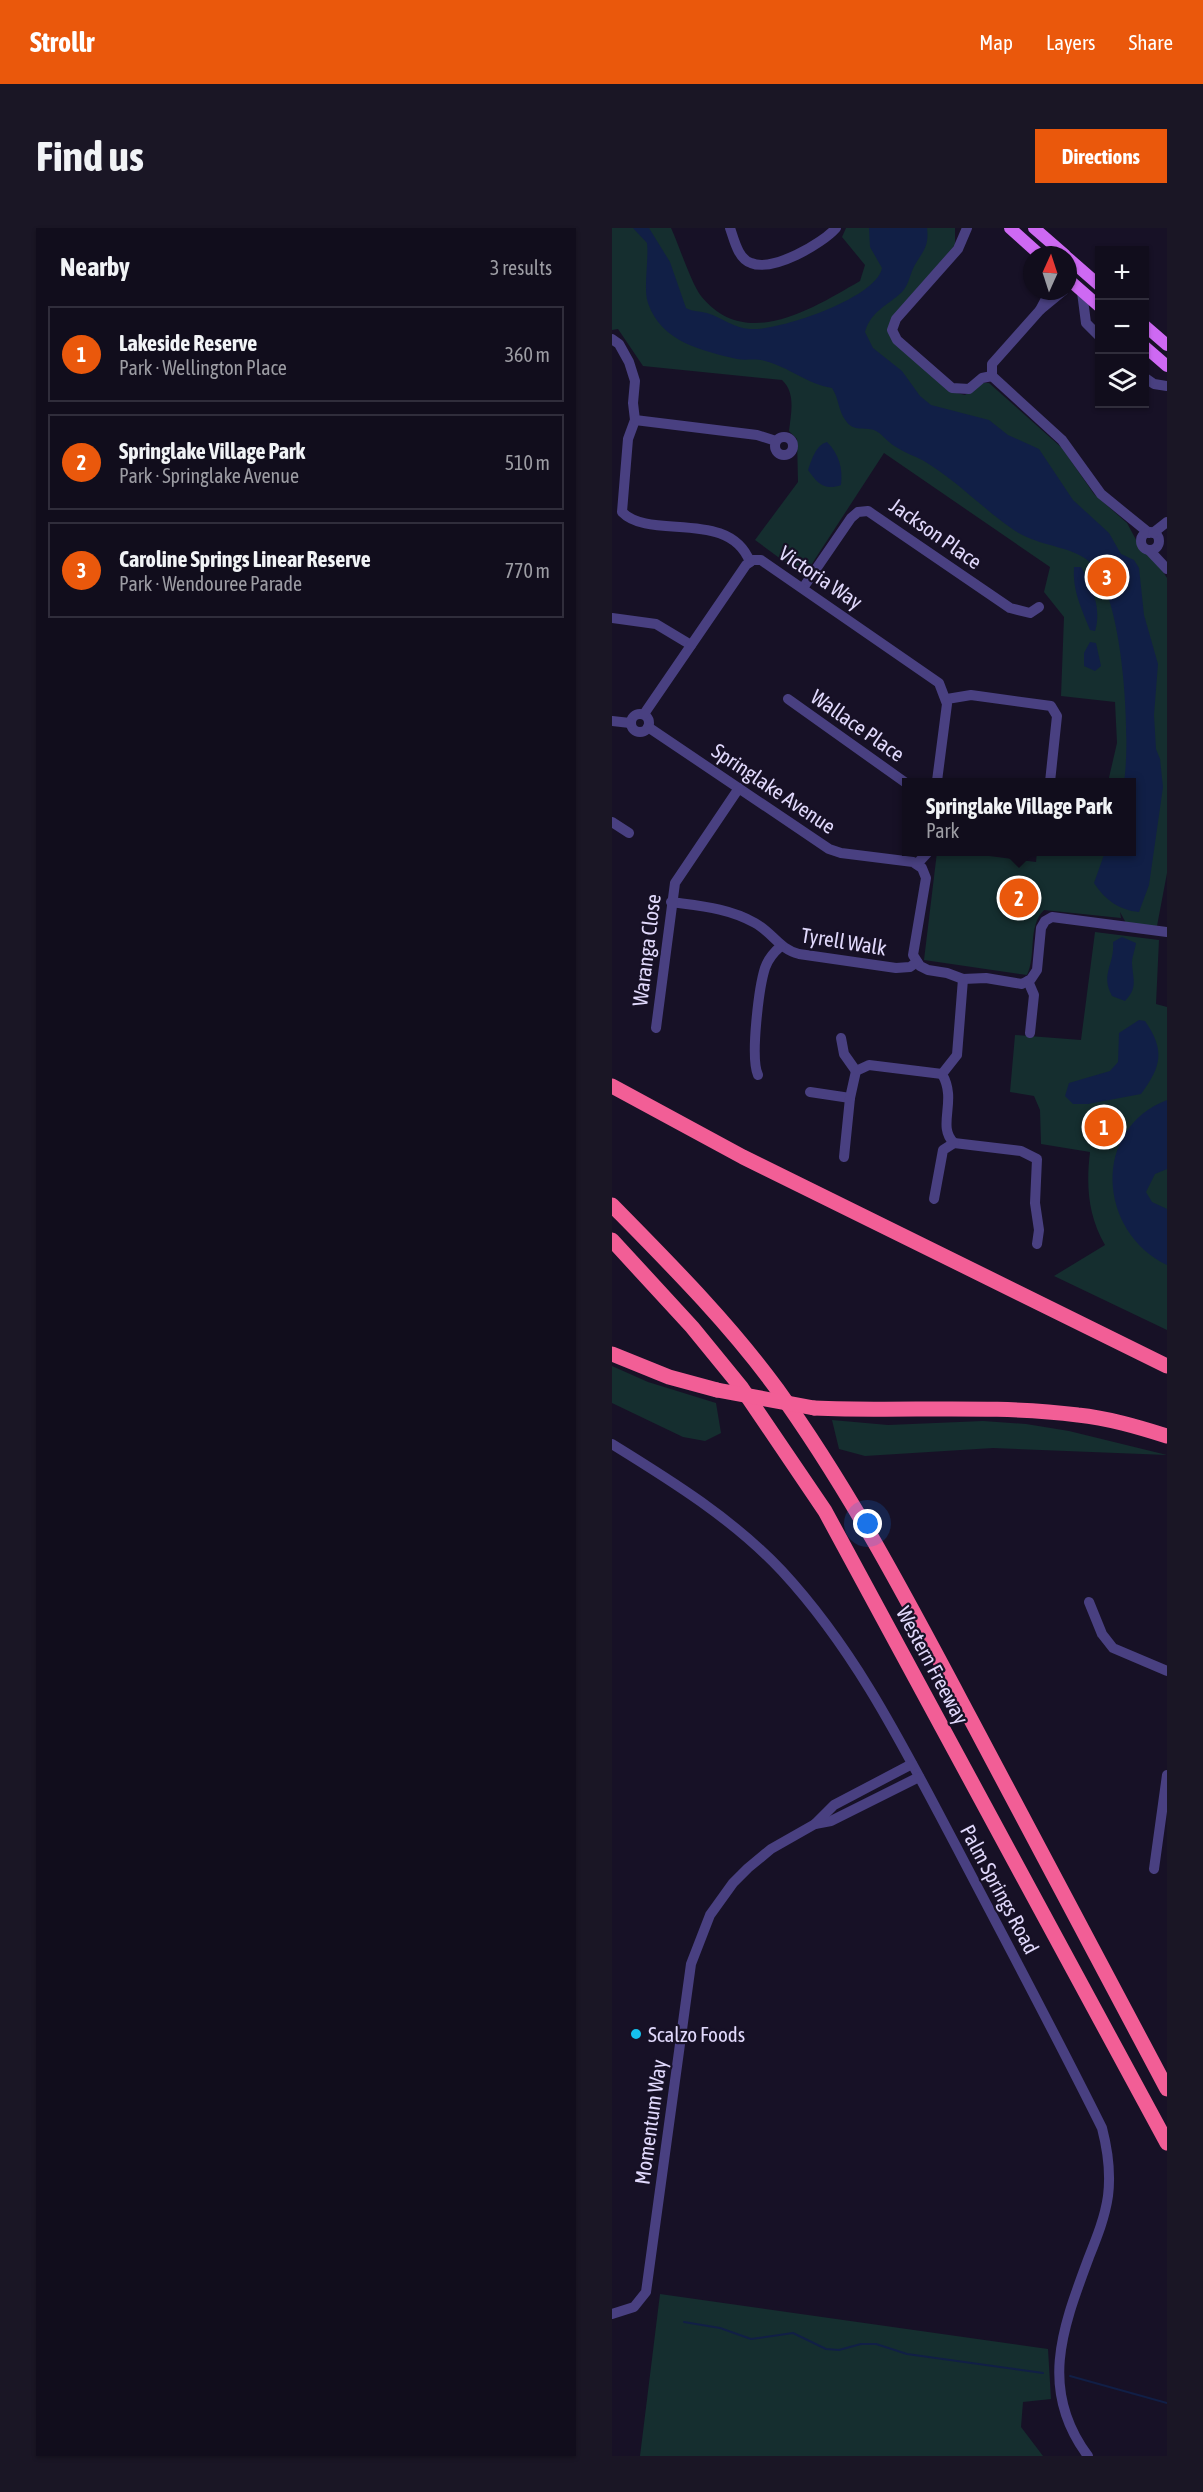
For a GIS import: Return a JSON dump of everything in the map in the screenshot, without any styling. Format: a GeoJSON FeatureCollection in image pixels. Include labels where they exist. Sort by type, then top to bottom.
{"type":"FeatureCollection","features":[{"type":"Feature","properties":{"kind":"highway"},"geometry":{"type":"LineString","coordinates":[[612,1086],[754,1162],[1167,1364]]}},
{"type":"Feature","properties":{"kind":"highway","name":"Western Freeway"},"geometry":{"type":"LineString","coordinates":[[612,1205],[726,1328],[776,1388],[806,1432],[865,1527],[926,1636],[1167,2089]]}},
{"type":"Feature","properties":{"kind":"highway","name":"Western Freeway"},"geometry":{"type":"LineString","coordinates":[[612,1240],[692,1327],[741,1387],[825,1510],[1167,2144]]}},
{"type":"Feature","properties":{"kind":"highway"},"geometry":{"type":"LineString","coordinates":[[612,1354],[669,1377],[765,1401],[814,1408],[885,1411],[1018,1409],[1079,1415],[1167,1436]]}},
{"type":"Feature","properties":{"kind":"main road"},"geometry":{"type":"LineString","coordinates":[[1010,228],[1030,246]]}},
{"type":"Feature","properties":{"kind":"main road"},"geometry":{"type":"LineString","coordinates":[[1034,228],[1055,246]]}},
{"type":"Feature","properties":{"kind":"main road"},"geometry":{"type":"LineString","coordinates":[[1077,266],[1095,282]]}},
{"type":"Feature","properties":{"kind":"main road"},"geometry":{"type":"LineString","coordinates":[[1077,290],[1095,303]]}},
{"type":"Feature","properties":{"kind":"main road"},"geometry":{"type":"LineString","coordinates":[[1149,329],[1167,345]]}},
{"type":"Feature","properties":{"kind":"main road"},"geometry":{"type":"LineString","coordinates":[[1149,350],[1167,366]]}},
{"type":"Feature","properties":{"kind":"street"},"geometry":{"type":"LineString","coordinates":[[730,228],[740,253],[749,263],[759,265],[782,261],[810,248],[836,228]]}},
{"type":"Feature","properties":{"kind":"street"},"geometry":{"type":"LineString","coordinates":[[967,228],[958,249],[896,319],[892,330],[897,340],[954,389],[969,389],[982,378],[992,376]]}},
{"type":"Feature","properties":{"kind":"street"},"geometry":{"type":"LineString","coordinates":[[1082,292],[1086,322],[1095,332]]}},
{"type":"Feature","properties":{"kind":"street"},"geometry":{"type":"LineString","coordinates":[[1040,310],[1045,300]]}},
{"type":"Feature","properties":{"kind":"street"},"geometry":{"type":"LineString","coordinates":[[1051,300],[992,364],[992,376],[1062,440],[1092,484],[1151,540],[1167,568]]}},
{"type":"Feature","properties":{"kind":"street"},"geometry":{"type":"LineString","coordinates":[[612,339],[619,344],[633,371],[635,420],[628,439],[617,515],[635,520],[712,531],[742,548],[750,562]]}},
{"type":"Feature","properties":{"kind":"street"},"geometry":{"type":"LineString","coordinates":[[1149,380],[1154,384],[1167,386]]}},
{"type":"Feature","properties":{"kind":"street"},"geometry":{"type":"LineString","coordinates":[[635,420],[756,435],[776,441]]}},
{"type":"Feature","properties":{"kind":"street","name":"Jackson Place"},"geometry":{"type":"LineString","coordinates":[[803,588],[851,518],[858,512],[868,511],[1010,608],[1030,613],[1039,607]]}},
{"type":"Feature","properties":{"kind":"street"},"geometry":{"type":"LineString","coordinates":[[1151,540],[1167,522]]}},
{"type":"Feature","properties":{"kind":"street"},"geometry":{"type":"LineString","coordinates":[[1151,540],[1167,528]]}},
{"type":"Feature","properties":{"kind":"street","name":"Victoria Way"},"geometry":{"type":"LineString","coordinates":[[644,714],[750,562],[761,560],[932,677],[939,683],[947,699]]}},
{"type":"Feature","properties":{"kind":"street"},"geometry":{"type":"LineString","coordinates":[[612,618],[656,624],[691,645]]}},
{"type":"Feature","properties":{"kind":"street"},"geometry":{"type":"LineString","coordinates":[[937,778],[947,717],[947,699],[971,695],[1051,706],[1057,716],[1051,778]]}},
{"type":"Feature","properties":{"kind":"street","name":"Wallace Place"},"geometry":{"type":"LineString","coordinates":[[788,699],[902,780]]}},
{"type":"Feature","properties":{"kind":"street"},"geometry":{"type":"LineString","coordinates":[[644,714],[649,722],[648,727],[640,732],[633,730],[630,723],[634,715],[644,714]]}},
{"type":"Feature","properties":{"kind":"street"},"geometry":{"type":"LineString","coordinates":[[612,721],[630,723]]}},
{"type":"Feature","properties":{"kind":"street","name":"Springlake Avenue"},"geometry":{"type":"LineString","coordinates":[[648,727],[835,852],[917,864]]}},
{"type":"Feature","properties":{"kind":"street","name":"Waranga Close"},"geometry":{"type":"LineString","coordinates":[[656,1028],[670,902],[675,883],[739,788]]}},
{"type":"Feature","properties":{"kind":"street"},"geometry":{"type":"LineString","coordinates":[[612,822],[629,833]]}},
{"type":"Feature","properties":{"kind":"street"},"geometry":{"type":"LineString","coordinates":[[924,856],[917,864],[926,878],[913,955],[916,962],[924,969],[947,973],[963,979],[986,978],[1017,984],[1028,981],[1039,966],[1041,928],[1045,921],[1052,917],[1167,932]]}},
{"type":"Feature","properties":{"kind":"street","name":"Tyrell Walk"},"geometry":{"type":"LineString","coordinates":[[670,902],[738,914],[766,930],[786,951],[896,968],[910,966],[916,962]]}},
{"type":"Feature","properties":{"kind":"street"},"geometry":{"type":"LineString","coordinates":[[759,1075],[754,1054],[764,972],[770,958],[781,946]]}},
{"type":"Feature","properties":{"kind":"street"},"geometry":{"type":"LineString","coordinates":[[942,1074],[957,1055],[963,979]]}},
{"type":"Feature","properties":{"kind":"street"},"geometry":{"type":"LineString","coordinates":[[1028,981],[1034,995],[1030,1033]]}},
{"type":"Feature","properties":{"kind":"street"},"geometry":{"type":"LineString","coordinates":[[841,1038],[844,1054],[856,1071],[850,1098],[844,1158]]}},
{"type":"Feature","properties":{"kind":"street"},"geometry":{"type":"LineString","coordinates":[[856,1071],[869,1065],[942,1074]]}},
{"type":"Feature","properties":{"kind":"street"},"geometry":{"type":"LineString","coordinates":[[942,1074],[950,1090],[946,1130],[954,1143]]}},
{"type":"Feature","properties":{"kind":"street"},"geometry":{"type":"LineString","coordinates":[[810,1092],[850,1098]]}},
{"type":"Feature","properties":{"kind":"street"},"geometry":{"type":"LineString","coordinates":[[934,1199],[943,1150],[954,1143],[1028,1152],[1037,1159],[1035,1203],[1039,1230],[1037,1244]]}},
{"type":"Feature","properties":{"kind":"street","name":"Palm Springs Road"},"geometry":{"type":"LineString","coordinates":[[612,1444],[716,1513],[780,1569],[823,1618],[862,1676],[912,1764],[1102,2128],[1108,2151],[1108,2198],[1102,2224],[1066,2319],[1059,2355],[1059,2384],[1064,2409],[1088,2455]]}},
{"type":"Feature","properties":{"kind":"street"},"geometry":{"type":"LineString","coordinates":[[1089,1602],[1102,1634],[1113,1648],[1167,1671]]}},
{"type":"Feature","properties":{"kind":"street","name":"Momentum Way"},"geometry":{"type":"LineString","coordinates":[[612,2314],[634,2307],[646,2292],[689,1976],[701,1933],[722,1898],[748,1868],[771,1849],[815,1824],[834,1805],[912,1764]]}},
{"type":"Feature","properties":{"kind":"street"},"geometry":{"type":"LineString","coordinates":[[1154,1869],[1167,1775]]}},
{"type":"Feature","properties":{"kind":"street","name":"Momentum Way"},"geometry":{"type":"LineString","coordinates":[[815,1824],[831,1821],[919,1777]]}},
{"type":"Feature","properties":{"kind":"green space"},"geometry":{"type":"Polygon","coordinates":[[[612,228],[671,228],[701,296],[719,313],[738,321],[759,323],[780,320],[801,312],[822,303],[860,281],[865,265],[842,237],[846,228],[955,228],[955,245],[893,316],[888,328],[949,391],[965,395],[981,383],[989,383],[1062,448],[1094,494],[1127,523],[1141,549],[1153,556],[1167,578],[1167,873],[1157,926],[1126,923],[1120,912],[1121,918],[1044,910],[1036,924],[1027,975],[924,960],[937,856],[990,856],[1036,862],[1037,856],[1136,856],[1136,778],[1109,778],[1117,743],[1115,702],[1061,696],[1064,617],[1044,592],[1050,567],[884,453],[804,576],[755,540],[798,482],[797,439],[789,431],[792,404],[786,385],[782,380],[643,366],[618,329],[612,330],[612,228]]]}},
{"type":"Feature","properties":{"kind":"green space"},"geometry":{"type":"Polygon","coordinates":[[[1095,932],[1159,940],[1156,1004],[1167,1007],[1167,1330],[1054,1276],[1105,1245],[1095,1223],[1090,1200],[1088,1177],[1090,1152],[1041,1144],[1040,1110],[1034,1096],[1010,1092],[1015,1035],[1081,1040],[1095,932]]]}},
{"type":"Feature","properties":{"kind":"green space"},"geometry":{"type":"Polygon","coordinates":[[[612,1366],[648,1382],[716,1403],[721,1433],[705,1441],[683,1437],[612,1403],[612,1366]]]}},
{"type":"Feature","properties":{"kind":"green space"},"geometry":{"type":"Polygon","coordinates":[[[832,1420],[888,1425],[983,1421],[1026,1424],[1069,1431],[1167,1455],[993,1448],[865,1456],[839,1449],[832,1420]]]}},
{"type":"Feature","properties":{"kind":"green space"},"geometry":{"type":"Polygon","coordinates":[[[660,2294],[1048,2349],[1051,2399],[1023,2402],[1021,2427],[1043,2456],[640,2456],[660,2294]]]}},
{"type":"Feature","properties":{"kind":"water"},"geometry":{"type":"Polygon","coordinates":[[[633,228],[649,228],[670,262],[686,308],[707,313],[738,327],[750,329],[782,325],[825,310],[846,301],[876,279],[882,268],[870,247],[869,228],[927,228],[927,242],[906,287],[875,314],[868,325],[865,332],[873,348],[902,371],[920,396],[931,405],[989,420],[1008,435],[1039,449],[1073,500],[1109,533],[1121,554],[1134,560],[1139,568],[1144,615],[1158,664],[1154,715],[1156,749],[1160,759],[1163,787],[1149,885],[1139,912],[1113,903],[1094,883],[1104,856],[1136,856],[1136,778],[1124,778],[1126,732],[1122,664],[1109,599],[1099,575],[1086,559],[1078,554],[1020,534],[936,468],[893,445],[877,431],[856,428],[849,424],[841,413],[832,388],[814,383],[774,364],[761,360],[737,359],[711,352],[673,336],[654,316],[648,303],[647,243],[633,228]]]}},
{"type":"Feature","properties":{"kind":"water"},"geometry":{"type":"Polygon","coordinates":[[[827,442],[835,451],[841,467],[841,485],[835,487],[822,485],[808,470],[817,449],[827,442]]]}},
{"type":"Feature","properties":{"kind":"water"},"geometry":{"type":"Polygon","coordinates":[[[1074,567],[1081,567],[1092,590],[1097,606],[1095,631],[1090,630],[1078,600],[1074,567]]]}},
{"type":"Feature","properties":{"kind":"water"},"geometry":{"type":"Polygon","coordinates":[[[1090,642],[1096,643],[1101,666],[1095,671],[1084,666],[1084,653],[1090,642]]]}},
{"type":"Feature","properties":{"kind":"water"},"geometry":{"type":"Polygon","coordinates":[[[1122,937],[1136,943],[1132,961],[1133,988],[1125,1001],[1112,996],[1107,981],[1113,942],[1122,937]]]}},
{"type":"Feature","properties":{"kind":"water"},"geometry":{"type":"Polygon","coordinates":[[[1139,1020],[1145,1021],[1158,1049],[1157,1066],[1141,1094],[1088,1104],[1073,1104],[1065,1096],[1069,1083],[1110,1071],[1118,1062],[1119,1033],[1139,1020]]]}},
{"type":"Feature","properties":{"kind":"water"},"geometry":{"type":"Polygon","coordinates":[[[1167,1100],[1167,1169],[1155,1174],[1146,1192],[1152,1202],[1167,1209],[1167,1265],[1144,1250],[1127,1229],[1117,1206],[1113,1181],[1115,1156],[1125,1133],[1142,1114],[1167,1100]]]}},
{"type":"Feature","properties":{"kind":"waterway"},"geometry":{"type":"LineString","coordinates":[[684,2322],[720,2328],[751,2339],[793,2333],[826,2349],[839,2350],[861,2344],[876,2344],[907,2354],[1043,2373]]}},
{"type":"Feature","properties":{"kind":"waterway"},"geometry":{"type":"LineString","coordinates":[[1070,2376],[1167,2403]]}},
{"type":"Feature","properties":{"kind":"place","name":"Caroline Springs Linear Reserve"},"geometry":{"type":"Point","coordinates":[1107,577]}},
{"type":"Feature","properties":{"kind":"place","name":"Springlake Village Park"},"geometry":{"type":"Point","coordinates":[1019,898]}},
{"type":"Feature","properties":{"kind":"place","name":"Lakeside Reserve"},"geometry":{"type":"Point","coordinates":[1104,1127]}},
{"type":"Feature","properties":{"kind":"place","name":"Scalzo Foods"},"geometry":{"type":"Point","coordinates":[636,2034]}}]}
